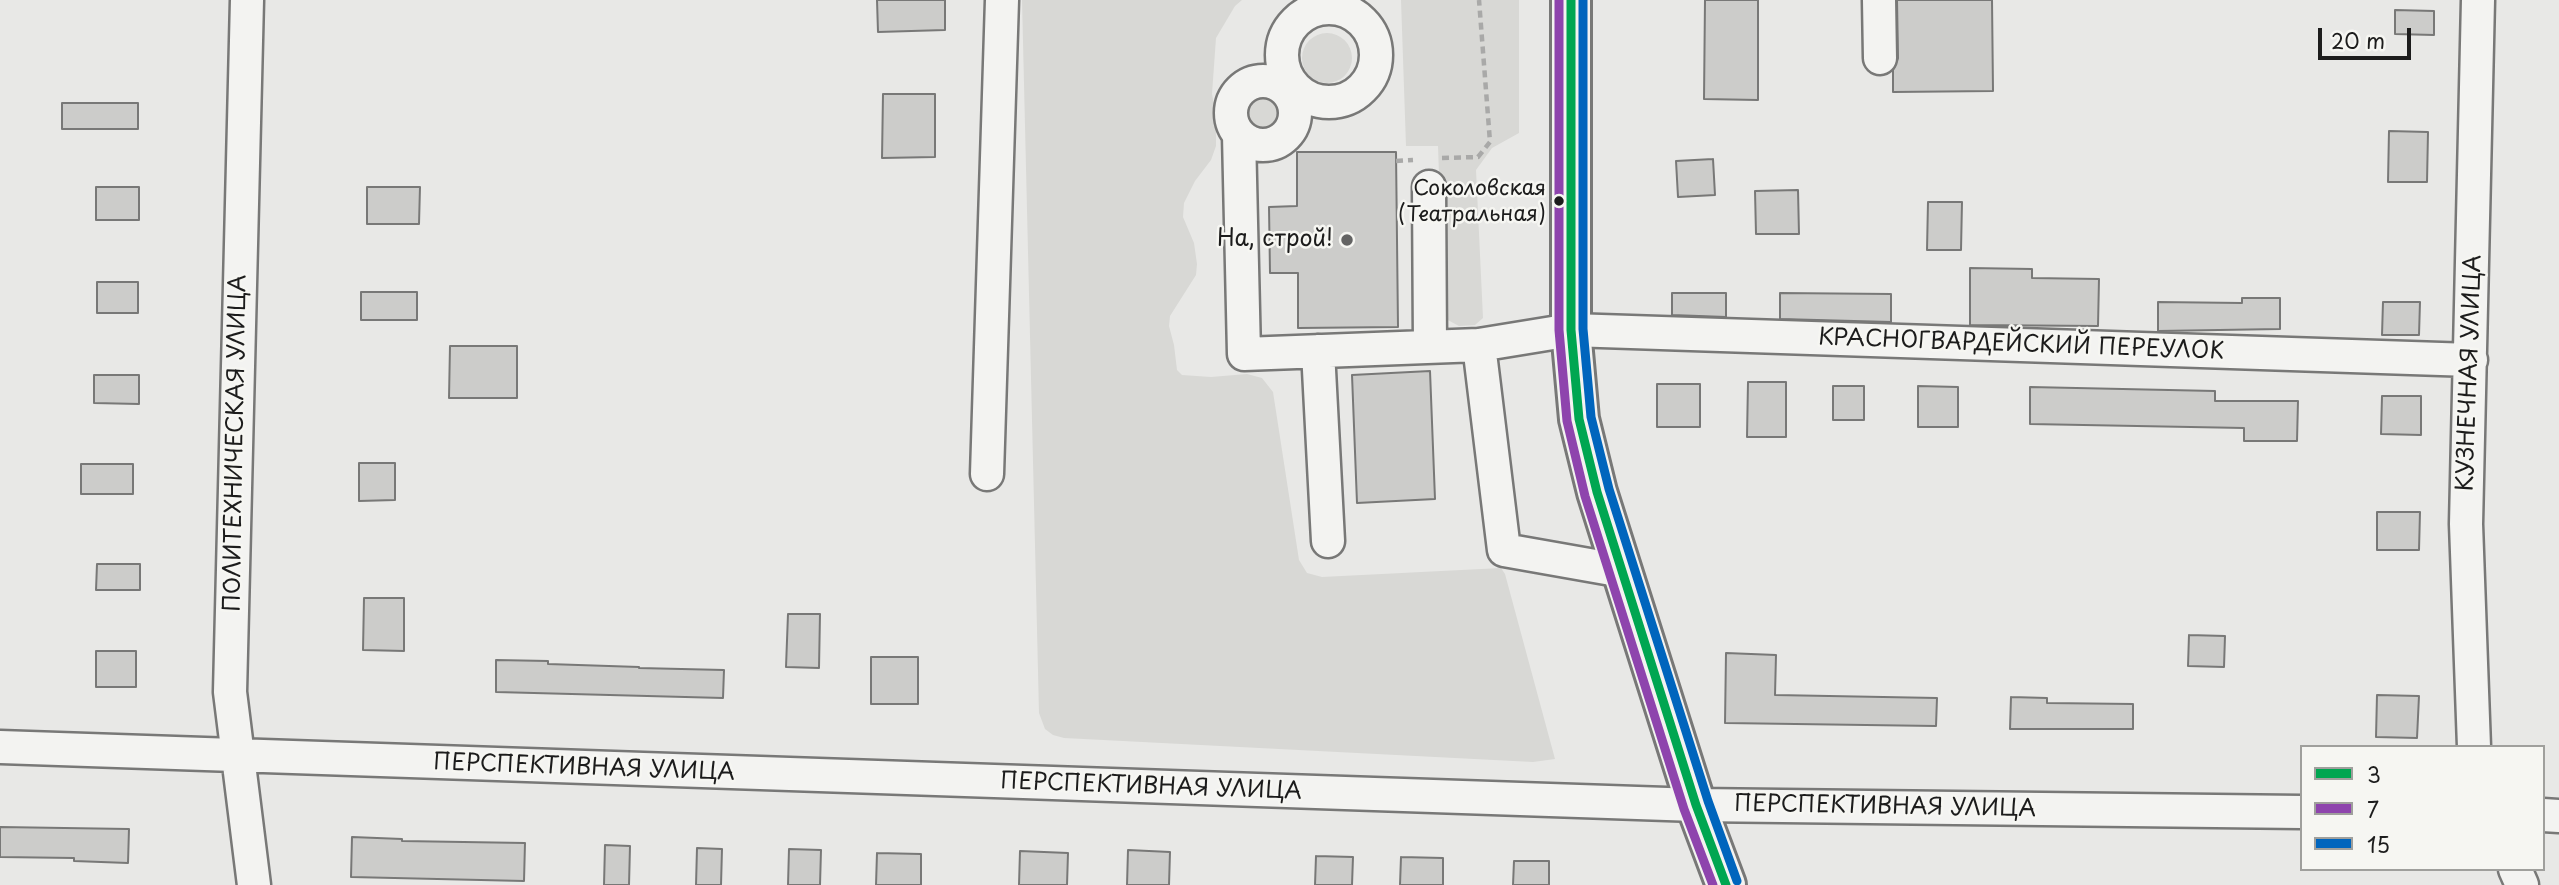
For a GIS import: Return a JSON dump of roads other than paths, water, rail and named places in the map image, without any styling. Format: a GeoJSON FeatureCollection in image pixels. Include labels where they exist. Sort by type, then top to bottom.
{"type":"FeatureCollection","features":[{"type":"Feature","properties":{"kind":"main road"},"geometry":{"type":"LineString","coordinates":[[1571,0],[1571,330],[1579,419],[1597,492],[1696,805],[1726,885]]}},
{"type":"Feature","properties":{"kind":"street","name":"ПОЛИТЕХНИЧЕСКАЯ УЛИЦА"},"geometry":{"type":"LineString","coordinates":[[247,0],[230,692],[254,885]]}},
{"type":"Feature","properties":{"kind":"street"},"geometry":{"type":"LineString","coordinates":[[987,474],[1002,0]]}},
{"type":"Feature","properties":{"kind":"street"},"geometry":{"type":"LineString","coordinates":[[1879,0],[1880,58]]}},
{"type":"Feature","properties":{"kind":"street","name":"КУЗНЕЧНАЯ УЛИЦА"},"geometry":{"type":"LineString","coordinates":[[2474,745],[2466,524],[2478,0]]}},
{"type":"Feature","properties":{"kind":"street"},"geometry":{"type":"LineString","coordinates":[[1328,4],[1358,19],[1373,38],[1376,54],[1373,69],[1361,90],[1332,102],[1310,99],[1292,85],[1285,72],[1282,57],[1283,42],[1295,23],[1328,4]]}},
{"type":"Feature","properties":{"kind":"street"},"geometry":{"type":"LineString","coordinates":[[1251,82],[1262,80],[1282,87],[1290,94],[1295,116],[1287,135],[1278,142],[1257,145],[1238,135],[1233,127],[1230,106],[1241,88],[1282,57]]}},
{"type":"Feature","properties":{"kind":"street","name":"КРАСНОГВАРДЕЙСКИЙ ПЕРЕУЛОК"},"geometry":{"type":"LineString","coordinates":[[1238,135],[1244,354],[1479,345],[1571,330],[2471,360]]}},
{"type":"Feature","properties":{"kind":"street"},"geometry":{"type":"LineString","coordinates":[[1429,187],[1430,346]]}},
{"type":"Feature","properties":{"kind":"street"},"geometry":{"type":"LineString","coordinates":[[1479,345],[1504,550],[1623,571]]}},
{"type":"Feature","properties":{"kind":"street"},"geometry":{"type":"LineString","coordinates":[[1318,351],[1328,541]]}},
{"type":"Feature","properties":{"kind":"street","name":"ПЕРСПЕКТИВНАЯ УЛИЦА"},"geometry":{"type":"LineString","coordinates":[[0,747],[1696,805],[2300,812]]}},
{"type":"Feature","properties":{"kind":"place","name":"Соколовская (Театральная)"},"geometry":{"type":"Point","coordinates":[1559,201]}},
{"type":"Feature","properties":{"kind":"place","name":"На, строй!"},"geometry":{"type":"Point","coordinates":[1347,240]}}]}
